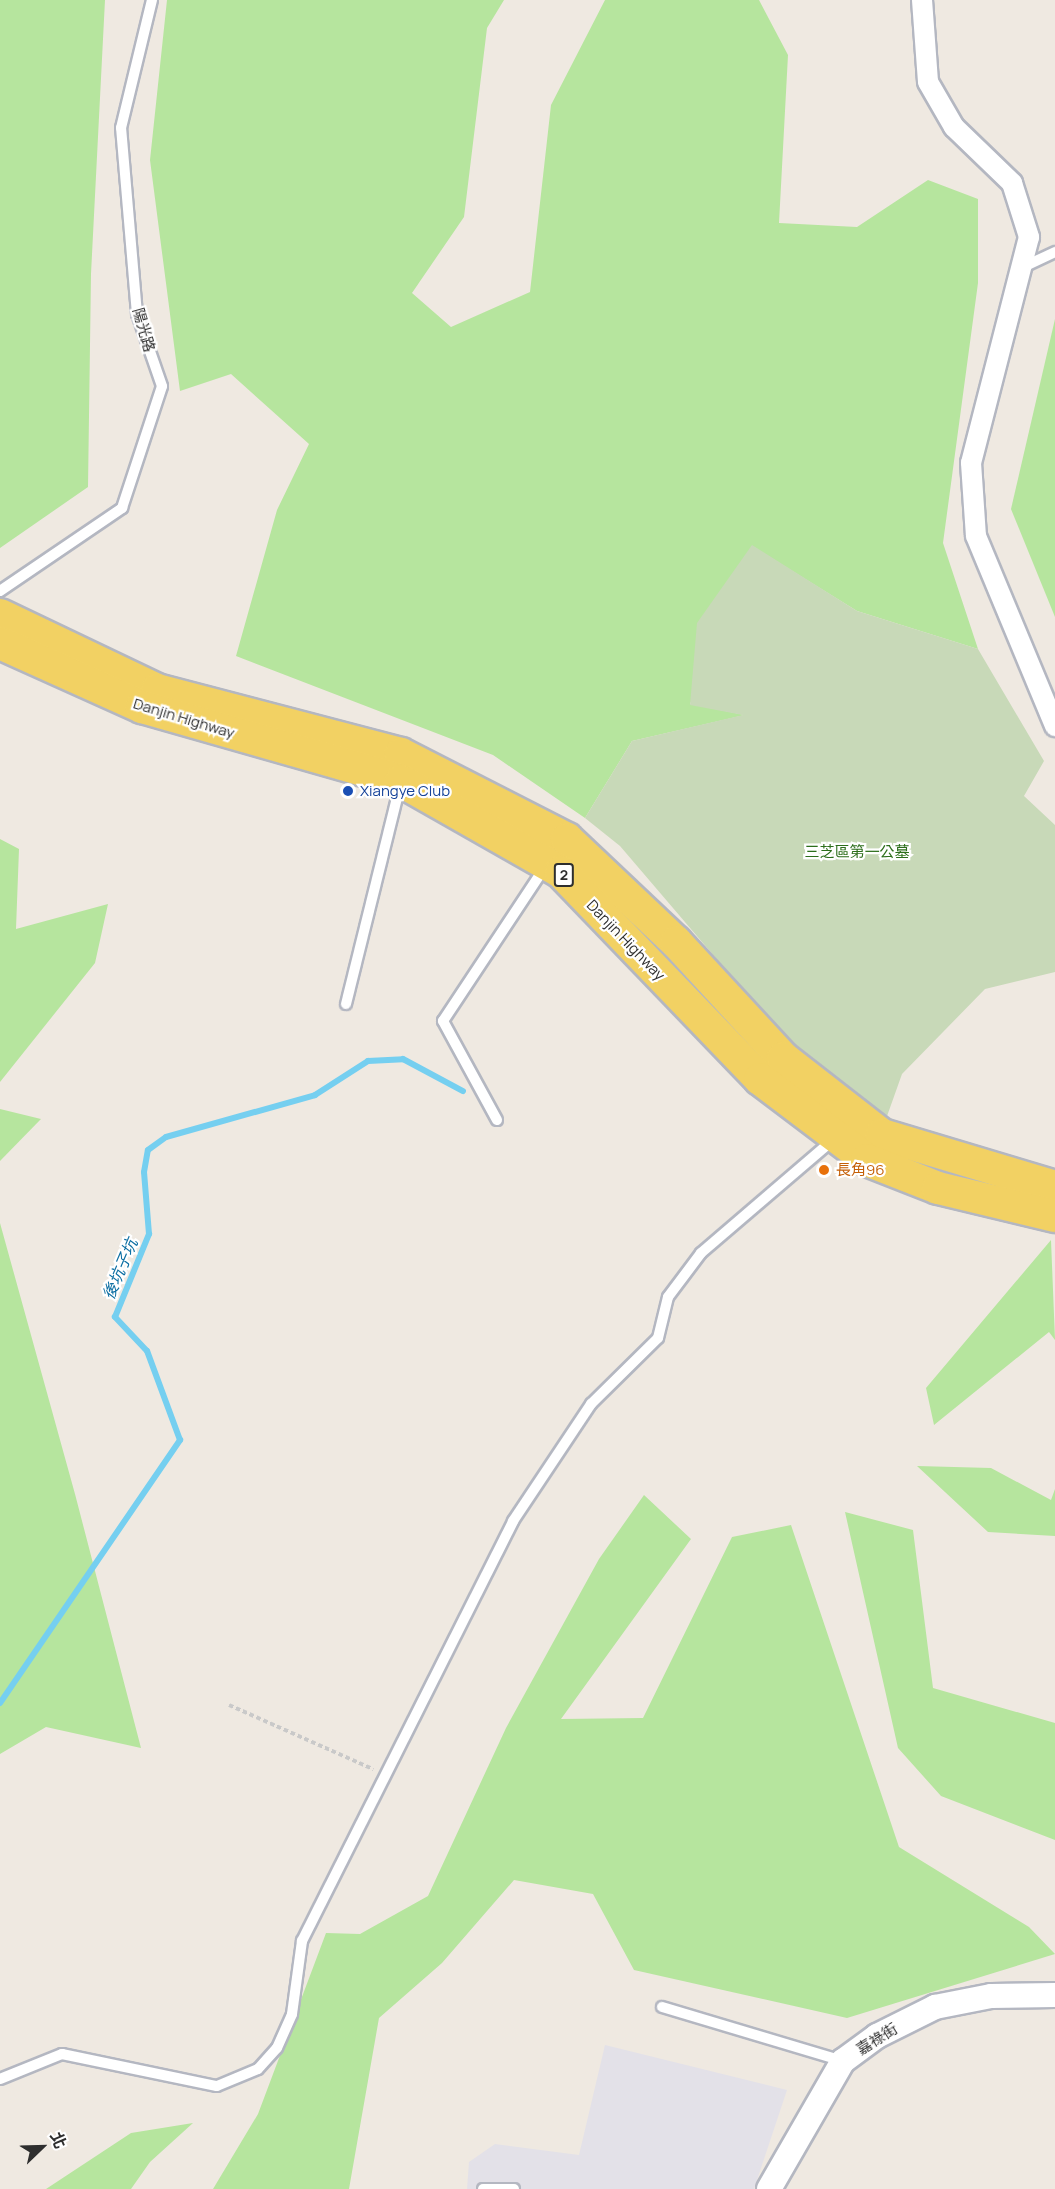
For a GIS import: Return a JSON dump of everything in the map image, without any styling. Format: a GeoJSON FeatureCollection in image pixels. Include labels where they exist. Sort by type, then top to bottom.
{"type":"FeatureCollection","features":[{"type":"Feature","properties":{"kind":"main road","name":"Danjin Highway"},"geometry":{"type":"LineString","coordinates":[[0,615],[157,690],[401,754],[567,839],[640,909],[783,1058],[882,1135],[1052,1203]]}},
{"type":"Feature","properties":{"kind":"main road","name":"Danjin Highway"},"geometry":{"type":"LineString","coordinates":[[0,643],[142,707],[401,781],[547,864],[617,931],[760,1079],[837,1136],[896,1174],[1052,1203]]}},
{"type":"Feature","properties":{"kind":"main road"},"geometry":{"type":"LineString","coordinates":[[617,931],[640,909]]}},
{"type":"Feature","properties":{"kind":"street"},"geometry":{"type":"LineString","coordinates":[[922,0],[928,82],[954,127],[1012,183],[1029,237],[971,463],[976,536],[1055,726]]}},
{"type":"Feature","properties":{"kind":"street","name":"嘉祿街"},"geometry":{"type":"LineString","coordinates":[[769,2189],[843,2061],[877,2036],[935,2007],[991,1996],[1055,1995]]}},
{"type":"Feature","properties":{"kind":"lane","name":"陽光路"},"geometry":{"type":"LineString","coordinates":[[0,591],[122,508],[162,386],[136,314],[121,128],[152,0]]}},
{"type":"Feature","properties":{"kind":"lane"},"geometry":{"type":"LineString","coordinates":[[1021,268],[1055,252]]}},
{"type":"Feature","properties":{"kind":"lane"},"geometry":{"type":"LineString","coordinates":[[346,1004],[401,781]]}},
{"type":"Feature","properties":{"kind":"lane"},"geometry":{"type":"LineString","coordinates":[[497,1120],[443,1021],[547,864]]}},
{"type":"Feature","properties":{"kind":"lane"},"geometry":{"type":"LineString","coordinates":[[0,2079],[62,2054],[217,2086],[258,2069],[277,2048],[292,2014],[303,1941],[383,1774],[423,1707],[513,1521],[591,1404],[658,1338],[668,1297],[701,1253],[837,1136]]}},
{"type":"Feature","properties":{"kind":"lane"},"geometry":{"type":"LineString","coordinates":[[662,2007],[843,2061]]}},
{"type":"Feature","properties":{"kind":"lane"},"geometry":{"type":"LineString","coordinates":[[483,2189],[514,2189]]}},
{"type":"Feature","properties":{"kind":"path"},"geometry":{"type":"LineString","coordinates":[[229,1705],[383,1774]]}},
{"type":"Feature","properties":{"kind":"shaded area"},"geometry":{"type":"Polygon","coordinates":[[[605,2045],[787,2090],[754,2189],[467,2189],[469,2162],[495,2144],[579,2155],[605,2045]]]}},
{"type":"Feature","properties":{"kind":"green space"},"geometry":{"type":"Polygon","coordinates":[[[0,0],[105,0],[91,274],[88,487],[0,548],[0,0]]]}},
{"type":"Feature","properties":{"kind":"green space"},"geometry":{"type":"Polygon","coordinates":[[[167,0],[504,0],[487,28],[464,217],[412,293],[451,327],[530,292],[551,105],[605,0],[759,0],[788,55],[779,223],[857,227],[928,180],[978,199],[978,283],[943,543],[978,649],[857,611],[752,546],[690,704],[745,715],[632,741],[585,818],[493,755],[236,656],[277,510],[309,444],[231,374],[180,391],[150,160],[167,0]]]}},
{"type":"Feature","properties":{"kind":"green space"},"geometry":{"type":"Polygon","coordinates":[[[1055,319],[1055,617],[1011,509],[1055,319]]]}},
{"type":"Feature","properties":{"kind":"green space","name":"三芝區第一公墓"},"geometry":{"type":"Polygon","coordinates":[[[752,545],[857,611],[978,649],[1044,761],[1024,796],[1055,825],[1055,972],[985,989],[902,1074],[886,1119],[784,1038],[620,846],[585,818],[632,741],[743,715],[690,705],[697,623],[752,545]]]}},
{"type":"Feature","properties":{"kind":"green space"},"geometry":{"type":"Polygon","coordinates":[[[0,839],[19,849],[16,929],[108,904],[95,963],[0,1082],[0,839]]]}},
{"type":"Feature","properties":{"kind":"green space"},"geometry":{"type":"Polygon","coordinates":[[[0,1109],[41,1119],[0,1161],[0,1109]]]}},
{"type":"Feature","properties":{"kind":"green space"},"geometry":{"type":"Polygon","coordinates":[[[0,1223],[75,1494],[141,1748],[46,1727],[0,1754],[0,1223]]]}},
{"type":"Feature","properties":{"kind":"green space"},"geometry":{"type":"Polygon","coordinates":[[[1051,1240],[1055,1340],[1049,1332],[934,1425],[926,1388],[1051,1240]]]}},
{"type":"Feature","properties":{"kind":"green space"},"geometry":{"type":"Polygon","coordinates":[[[917,1466],[991,1468],[1051,1500],[1055,1489],[1055,1536],[988,1532],[917,1466]]]}},
{"type":"Feature","properties":{"kind":"green space"},"geometry":{"type":"Polygon","coordinates":[[[644,1495],[691,1539],[561,1719],[643,1718],[732,1537],[791,1525],[899,1847],[1029,1927],[1055,1954],[847,2018],[634,1970],[593,1894],[514,1880],[442,1963],[379,2018],[349,2189],[213,2189],[258,2114],[326,1933],[360,1934],[428,1896],[506,1728],[599,1559],[644,1495]]]}},
{"type":"Feature","properties":{"kind":"green space"},"geometry":{"type":"Polygon","coordinates":[[[845,1512],[913,1530],[933,1688],[1055,1723],[1055,1840],[941,1796],[898,1748],[845,1512]]]}},
{"type":"Feature","properties":{"kind":"green space"},"geometry":{"type":"Polygon","coordinates":[[[193,2123],[150,2162],[131,2189],[46,2189],[131,2133],[193,2123]]]}},
{"type":"Feature","properties":{"kind":"waterway","name":"後坑子坑"},"geometry":{"type":"LineString","coordinates":[[0,1703],[180,1440],[147,1351],[115,1317],[149,1234],[144,1172],[148,1150],[166,1137],[315,1095],[368,1061],[403,1059],[463,1091]]}},
{"type":"Feature","properties":{"kind":"place","name":"Xiangye Club"},"geometry":{"type":"Point","coordinates":[348,791]}},
{"type":"Feature","properties":{"kind":"place","name":"長角96"},"geometry":{"type":"Point","coordinates":[824,1170]}}]}
